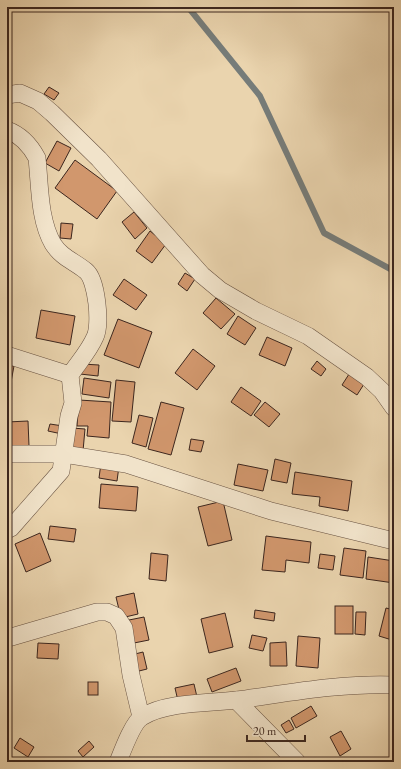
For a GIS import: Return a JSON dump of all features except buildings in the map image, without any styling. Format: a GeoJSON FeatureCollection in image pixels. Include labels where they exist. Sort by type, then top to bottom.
{"type":"FeatureCollection","features":[{"type":"Feature","properties":{"kind":"street"},"geometry":{"type":"LineString","coordinates":[[7,95],[20,93],[38,101],[52,113],[99,159],[202,275],[220,290],[256,311],[308,336],[368,377],[382,391],[394,408]]}},
{"type":"Feature","properties":{"kind":"street"},"geometry":{"type":"LineString","coordinates":[[7,130],[18,134],[32,149],[37,158],[44,220],[53,244],[65,258],[87,271],[97,293],[96,336],[70,375],[73,403],[69,416],[61,471],[12,528],[7,530]]}},
{"type":"Feature","properties":{"kind":"street"},"geometry":{"type":"LineString","coordinates":[[7,355],[70,375]]}},
{"type":"Feature","properties":{"kind":"street"},"geometry":{"type":"LineString","coordinates":[[7,454],[64,454],[126,464],[271,511],[394,541]]}},
{"type":"Feature","properties":{"kind":"street"},"geometry":{"type":"LineString","coordinates":[[8,638],[55,623],[97,612],[107,612],[116,616],[124,628],[131,675],[141,717]]}},
{"type":"Feature","properties":{"kind":"street"},"geometry":{"type":"LineString","coordinates":[[118,762],[127,739],[141,717],[173,706],[236,700],[340,686],[394,686]]}},
{"type":"Feature","properties":{"kind":"street"},"geometry":{"type":"LineString","coordinates":[[236,700],[297,762]]}},
{"type":"Feature","properties":{"kind":"waterway"},"geometry":{"type":"LineString","coordinates":[[188,7],[260,96],[324,233],[394,271]]}}]}
